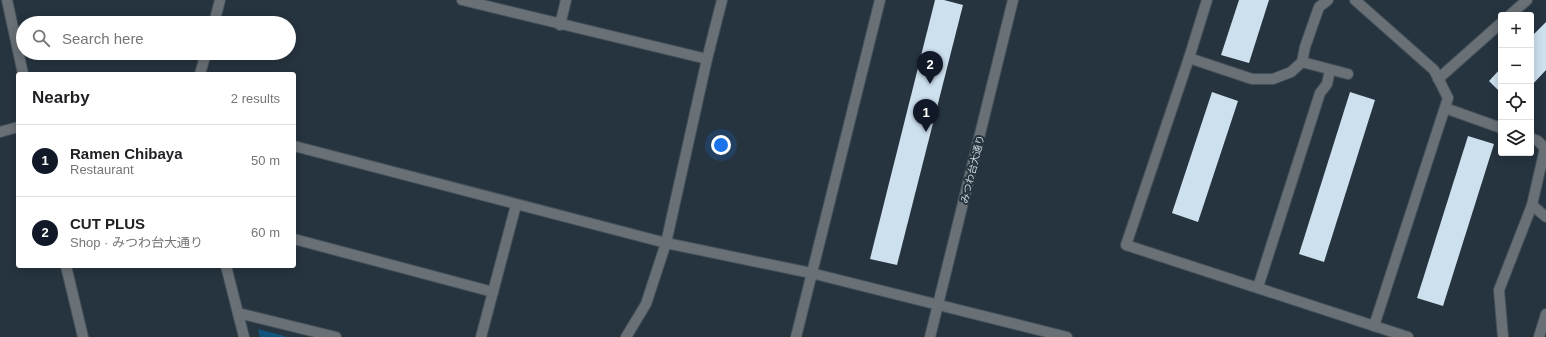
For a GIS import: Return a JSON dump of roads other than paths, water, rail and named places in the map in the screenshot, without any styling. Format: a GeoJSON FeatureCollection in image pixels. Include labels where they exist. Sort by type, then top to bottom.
{"type":"FeatureCollection","features":[{"type":"Feature","properties":{"kind":"street"},"geometry":{"type":"LineString","coordinates":[[6,0],[16,44]]}},
{"type":"Feature","properties":{"kind":"street"},"geometry":{"type":"LineString","coordinates":[[216,16],[220,0]]}},
{"type":"Feature","properties":{"kind":"street"},"geometry":{"type":"LineString","coordinates":[[462,0],[560,25],[707,59]]}},
{"type":"Feature","properties":{"kind":"street"},"geometry":{"type":"LineString","coordinates":[[560,25],[566,0]]}},
{"type":"Feature","properties":{"kind":"street"},"geometry":{"type":"LineString","coordinates":[[626,337],[646,304],[666,243],[707,59],[722,0]]}},
{"type":"Feature","properties":{"kind":"street"},"geometry":{"type":"LineString","coordinates":[[796,337],[880,0]]}},
{"type":"Feature","properties":{"kind":"street","name":"みつわ台大通り"},"geometry":{"type":"LineString","coordinates":[[930,337],[1013,0]]}},
{"type":"Feature","properties":{"kind":"street"},"geometry":{"type":"LineString","coordinates":[[1207,0],[1126,245],[1408,337]]}},
{"type":"Feature","properties":{"kind":"street"},"geometry":{"type":"LineString","coordinates":[[1189,58],[1252,79],[1273,79],[1291,72],[1302,62],[1305,47],[1319,7],[1328,0]]}},
{"type":"Feature","properties":{"kind":"street"},"geometry":{"type":"LineString","coordinates":[[1355,0],[1434,70],[1448,98],[1374,326]]}},
{"type":"Feature","properties":{"kind":"street"},"geometry":{"type":"LineString","coordinates":[[1513,12],[1527,0]]}},
{"type":"Feature","properties":{"kind":"street"},"geometry":{"type":"LineString","coordinates":[[1438,79],[1498,26]]}},
{"type":"Feature","properties":{"kind":"street"},"geometry":{"type":"LineString","coordinates":[[20,60],[23,72]]}},
{"type":"Feature","properties":{"kind":"street"},"geometry":{"type":"LineString","coordinates":[[201,72],[204,60]]}},
{"type":"Feature","properties":{"kind":"street"},"geometry":{"type":"LineString","coordinates":[[1302,62],[1348,74]]}},
{"type":"Feature","properties":{"kind":"street"},"geometry":{"type":"LineString","coordinates":[[1258,287],[1320,93],[1327,84],[1330,70]]}},
{"type":"Feature","properties":{"kind":"street"},"geometry":{"type":"LineString","coordinates":[[1445,108],[1498,127]]}},
{"type":"Feature","properties":{"kind":"street"},"geometry":{"type":"LineString","coordinates":[[0,132],[16,128]]}},
{"type":"Feature","properties":{"kind":"street"},"geometry":{"type":"LineString","coordinates":[[1503,337],[1499,290],[1532,205],[1545,148],[1534,139]]}},
{"type":"Feature","properties":{"kind":"street"},"geometry":{"type":"LineString","coordinates":[[296,147],[666,243],[812,273],[1067,337]]}},
{"type":"Feature","properties":{"kind":"street"},"geometry":{"type":"LineString","coordinates":[[481,337],[516,205]]}},
{"type":"Feature","properties":{"kind":"street"},"geometry":{"type":"LineString","coordinates":[[1532,205],[1546,217]]}},
{"type":"Feature","properties":{"kind":"street"},"geometry":{"type":"LineString","coordinates":[[296,240],[493,292]]}},
{"type":"Feature","properties":{"kind":"street"},"geometry":{"type":"LineString","coordinates":[[66,268],[83,337]]}},
{"type":"Feature","properties":{"kind":"street"},"geometry":{"type":"LineString","coordinates":[[227,268],[244,337]]}},
{"type":"Feature","properties":{"kind":"street"},"geometry":{"type":"LineString","coordinates":[[238,313],[336,337]]}},
{"type":"Feature","properties":{"kind":"street"},"geometry":{"type":"LineString","coordinates":[[1539,337],[1546,314]]}},
{"type":"Feature","properties":{"kind":"place","name":"CUT PLUS"},"geometry":{"type":"Point","coordinates":[930,84]}},
{"type":"Feature","properties":{"kind":"place","name":"Ramen Chibaya"},"geometry":{"type":"Point","coordinates":[926,132]}}]}
